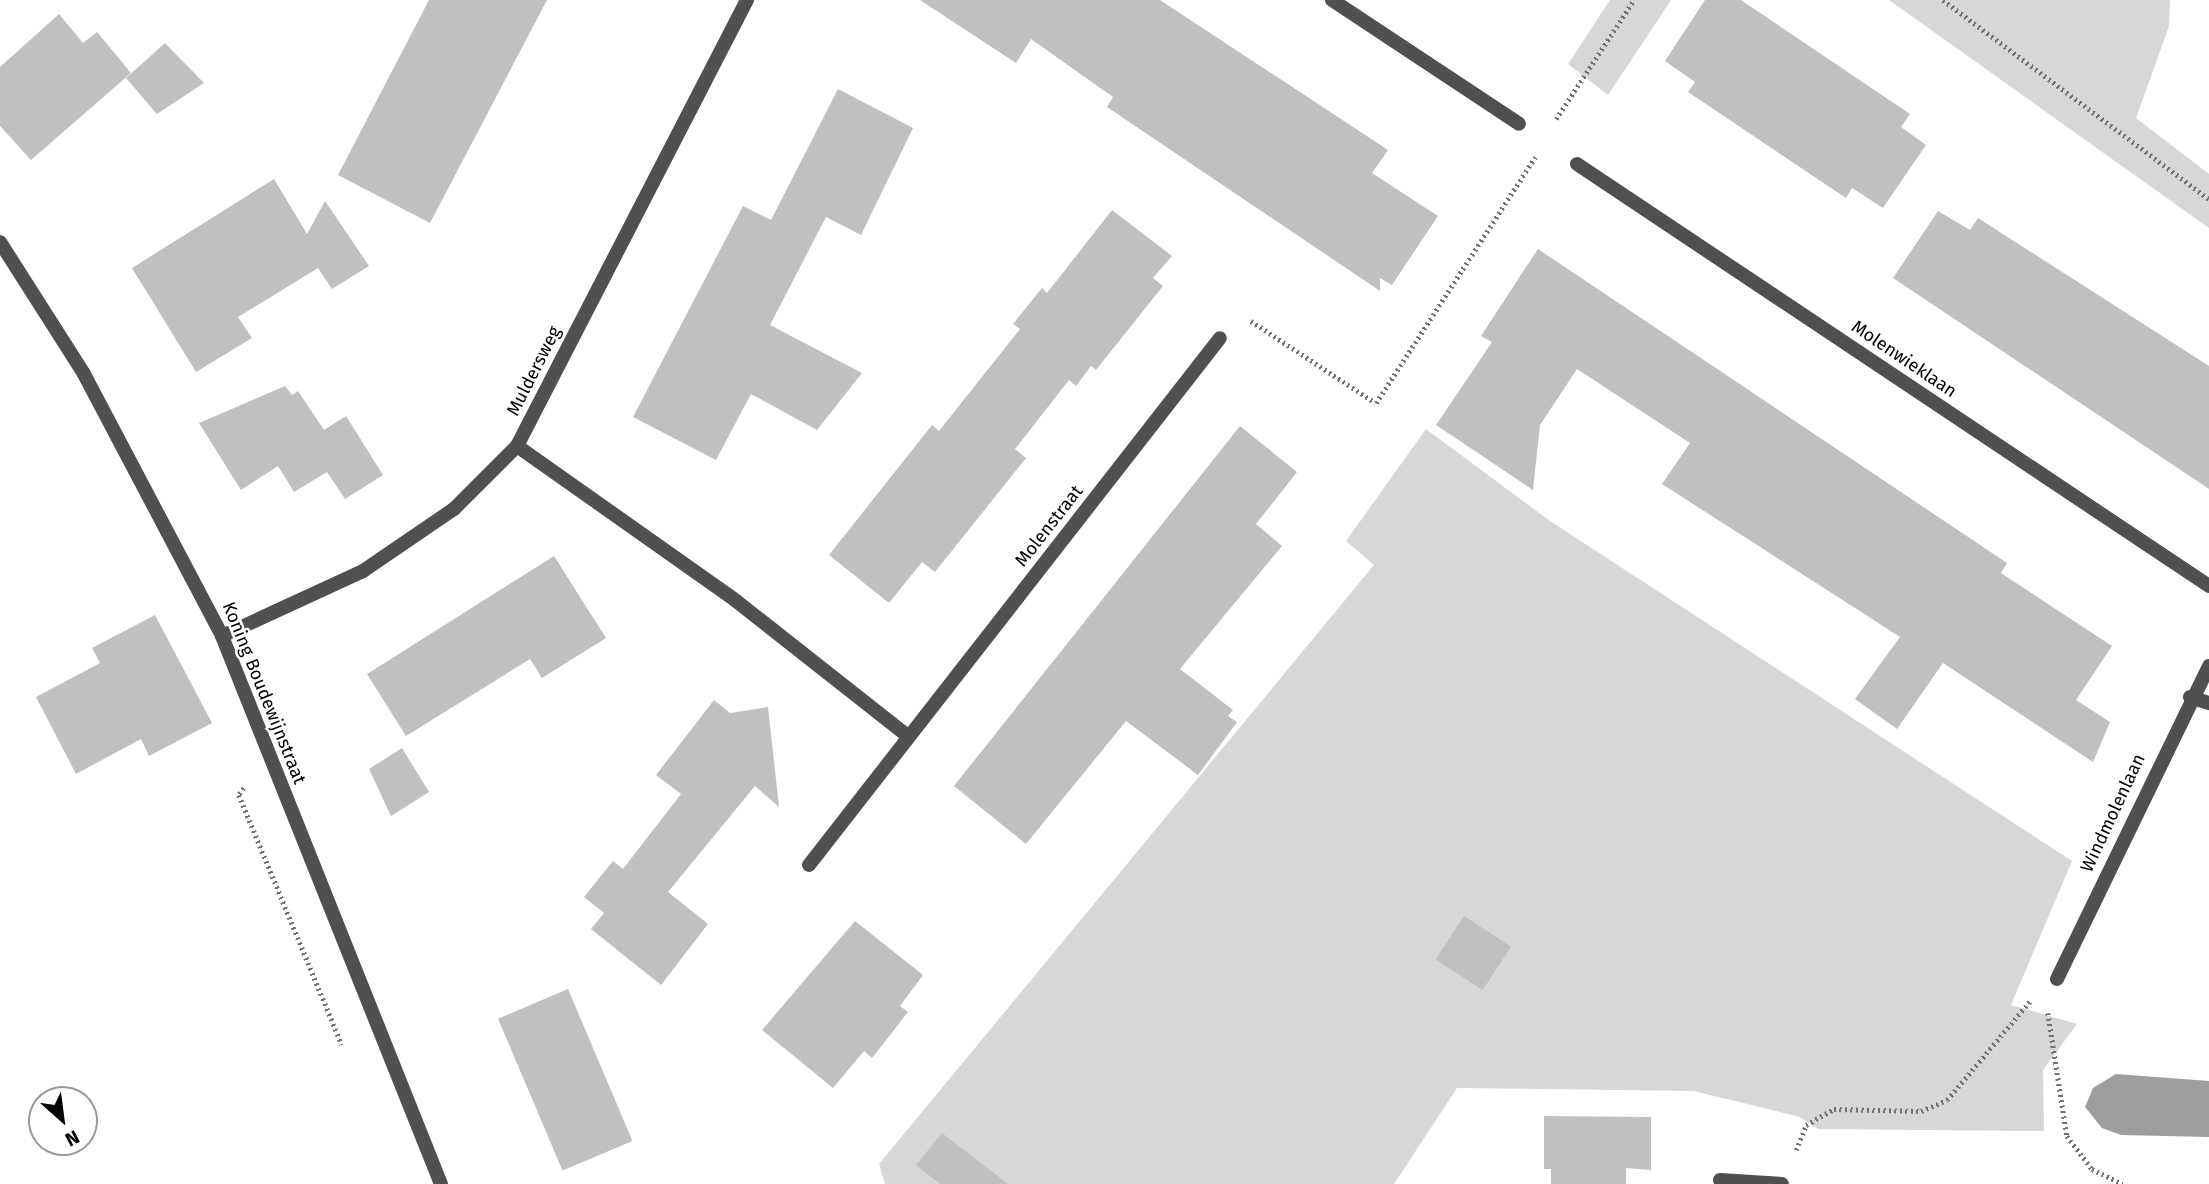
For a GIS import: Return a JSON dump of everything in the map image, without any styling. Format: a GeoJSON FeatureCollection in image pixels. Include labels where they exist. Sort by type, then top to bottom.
{"type":"FeatureCollection","features":[{"type":"Feature","properties":{"kind":"street","name":"Muldersweg"},"geometry":{"type":"LineString","coordinates":[[222,636],[363,570],[454,509],[516,446],[747,0]]}},
{"type":"Feature","properties":{"kind":"street"},"geometry":{"type":"LineString","coordinates":[[1332,0],[1519,124]]}},
{"type":"Feature","properties":{"kind":"street","name":"Molenwieklaan"},"geometry":{"type":"LineString","coordinates":[[1577,164],[2209,586]]}},
{"type":"Feature","properties":{"kind":"street","name":"Koning Boudewijnstraat"},"geometry":{"type":"LineString","coordinates":[[0,242],[84,374],[222,636],[441,1184]]}},
{"type":"Feature","properties":{"kind":"street","name":"Molenstraat"},"geometry":{"type":"LineString","coordinates":[[809,865],[1220,338]]}},
{"type":"Feature","properties":{"kind":"street"},"geometry":{"type":"LineString","coordinates":[[516,446],[735,600],[909,737]]}},
{"type":"Feature","properties":{"kind":"street","name":"Windmolenlaan"},"geometry":{"type":"LineString","coordinates":[[2057,979],[2190,697],[2209,666]]}},
{"type":"Feature","properties":{"kind":"street"},"geometry":{"type":"LineString","coordinates":[[2190,697],[2209,703]]}},
{"type":"Feature","properties":{"kind":"street"},"geometry":{"type":"LineString","coordinates":[[1720,1180],[1782,1182]]}},
{"type":"Feature","properties":{"kind":"path"},"geometry":{"type":"LineString","coordinates":[[1550,128],[1634,0]]}},
{"type":"Feature","properties":{"kind":"path"},"geometry":{"type":"LineString","coordinates":[[1943,0],[2209,199]]}},
{"type":"Feature","properties":{"kind":"path"},"geometry":{"type":"LineString","coordinates":[[1220,338],[1240,321],[1256,321],[1376,403],[1537,153]]}},
{"type":"Feature","properties":{"kind":"path"},"geometry":{"type":"LineString","coordinates":[[1782,1182],[1815,1116],[1834,1109],[1921,1111],[1947,1100],[2028,1000],[2048,1006],[2067,1136],[2091,1169],[2123,1184]]}},
{"type":"Feature","properties":{"kind":"shaded area"},"geometry":{"type":"Polygon","coordinates":[[[1610,0],[1671,0],[1608,95],[1568,64],[1610,0]]]}},
{"type":"Feature","properties":{"kind":"shaded area"},"geometry":{"type":"Polygon","coordinates":[[[1889,0],[2170,0],[2169,26],[2136,118],[2209,174],[2209,228],[1889,0]]]}},
{"type":"Feature","properties":{"kind":"shaded area"},"geometry":{"type":"Polygon","coordinates":[[[1426,429],[1550,521],[2072,861],[2011,1005],[2077,1024],[2043,1070],[2044,1131],[1818,1129],[1800,1117],[1694,1091],[1457,1088],[1394,1184],[885,1184],[879,1164],[1374,565],[1346,541],[1426,429]]]}},
{"type":"Feature","properties":{"kind":"shaded area"},"geometry":{"type":"Polygon","coordinates":[[[2116,1074],[2209,1081],[2209,1137],[2121,1135],[2102,1128],[2085,1107],[2093,1088],[2116,1074]]]}},
{"type":"Feature","properties":{"kind":"building"},"geometry":{"type":"Polygon","coordinates":[[[429,0],[547,0],[430,223],[338,175],[429,0]]]}},
{"type":"Feature","properties":{"kind":"building"},"geometry":{"type":"Polygon","coordinates":[[[920,0],[1160,0],[1388,150],[1372,173],[1438,216],[1392,285],[1380,278],[1380,291],[1107,107],[1113,97],[1031,39],[1016,63],[920,0]]]}},
{"type":"Feature","properties":{"kind":"building"},"geometry":{"type":"Polygon","coordinates":[[[1705,0],[1741,0],[1910,114],[1901,127],[1926,145],[1883,208],[1852,188],[1846,198],[1688,92],[1695,82],[1665,61],[1705,0]]]}},
{"type":"Feature","properties":{"kind":"building"},"geometry":{"type":"Polygon","coordinates":[[[59,14],[83,43],[97,32],[131,73],[31,160],[0,126],[0,67],[59,14]]]}},
{"type":"Feature","properties":{"kind":"building"},"geometry":{"type":"Polygon","coordinates":[[[165,43],[204,83],[157,114],[126,78],[165,43]]]}},
{"type":"Feature","properties":{"kind":"building"},"geometry":{"type":"Polygon","coordinates":[[[838,89],[913,128],[861,235],[826,217],[770,325],[862,373],[817,430],[751,394],[716,460],[633,417],[743,206],[771,220],[838,89]]]}},
{"type":"Feature","properties":{"kind":"building"},"geometry":{"type":"Polygon","coordinates":[[[274,179],[307,234],[325,201],[369,266],[332,289],[318,268],[238,317],[252,338],[196,372],[132,268],[274,179]]]}},
{"type":"Feature","properties":{"kind":"building"},"geometry":{"type":"Polygon","coordinates":[[[1112,210],[1172,256],[1153,278],[1163,286],[1096,370],[1091,366],[1076,386],[1069,380],[1015,449],[1026,458],[935,572],[922,562],[889,603],[829,555],[932,425],[939,431],[1020,329],[1013,324],[1042,288],[1047,293],[1112,210]]]}},
{"type":"Feature","properties":{"kind":"building"},"geometry":{"type":"Polygon","coordinates":[[[1938,211],[1970,230],[1978,218],[2209,366],[2209,489],[1893,278],[1938,211]]]}},
{"type":"Feature","properties":{"kind":"building"},"geometry":{"type":"Polygon","coordinates":[[[1538,249],[2007,563],[2001,573],[2112,646],[2076,700],[2110,722],[2093,762],[1943,663],[1897,729],[1855,699],[1900,637],[1662,484],[1690,443],[1577,369],[1540,425],[1533,490],[1436,425],[1492,342],[1481,336],[1538,249]]]}},
{"type":"Feature","properties":{"kind":"building"},"geometry":{"type":"Polygon","coordinates":[[[285,386],[292,395],[298,391],[324,430],[346,416],[383,475],[345,499],[327,472],[294,492],[278,466],[241,490],[199,423],[285,386]]]}},
{"type":"Feature","properties":{"kind":"building"},"geometry":{"type":"Polygon","coordinates":[[[1240,426],[1297,472],[1256,524],[1282,546],[1180,669],[1233,710],[1228,716],[1237,722],[1198,775],[1126,721],[1026,844],[954,786],[1240,426]]]}},
{"type":"Feature","properties":{"kind":"building"},"geometry":{"type":"Polygon","coordinates":[[[554,556],[606,638],[542,678],[530,659],[406,736],[367,674],[554,556]]]}},
{"type":"Feature","properties":{"kind":"building"},"geometry":{"type":"Polygon","coordinates":[[[155,615],[212,723],[149,756],[141,739],[76,774],[36,697],[100,663],[92,648],[155,615]]]}},
{"type":"Feature","properties":{"kind":"building"},"geometry":{"type":"Polygon","coordinates":[[[714,700],[730,713],[768,707],[779,807],[755,786],[668,892],[708,924],[661,985],[591,929],[604,913],[584,897],[613,861],[623,869],[681,794],[656,775],[714,700]]]}},
{"type":"Feature","properties":{"kind":"building"},"geometry":{"type":"Polygon","coordinates":[[[402,748],[429,792],[391,816],[369,769],[402,748]]]}},
{"type":"Feature","properties":{"kind":"building"},"geometry":{"type":"Polygon","coordinates":[[[1464,916],[1511,946],[1483,990],[1436,960],[1464,916]]]}},
{"type":"Feature","properties":{"kind":"building"},"geometry":{"type":"Polygon","coordinates":[[[855,921],[923,975],[900,1006],[908,1012],[872,1058],[864,1051],[833,1088],[762,1030],[855,921]]]}},
{"type":"Feature","properties":{"kind":"building"},"geometry":{"type":"Polygon","coordinates":[[[568,989],[632,1141],[563,1171],[498,1019],[568,989]]]}},
{"type":"Feature","properties":{"kind":"building"},"geometry":{"type":"Polygon","coordinates":[[[1544,1116],[1651,1117],[1651,1170],[1626,1168],[1626,1184],[1551,1184],[1551,1169],[1544,1169],[1544,1116]]]}},
{"type":"Feature","properties":{"kind":"building"},"geometry":{"type":"Polygon","coordinates":[[[942,1133],[1008,1184],[940,1184],[916,1165],[942,1133]]]}}]}
